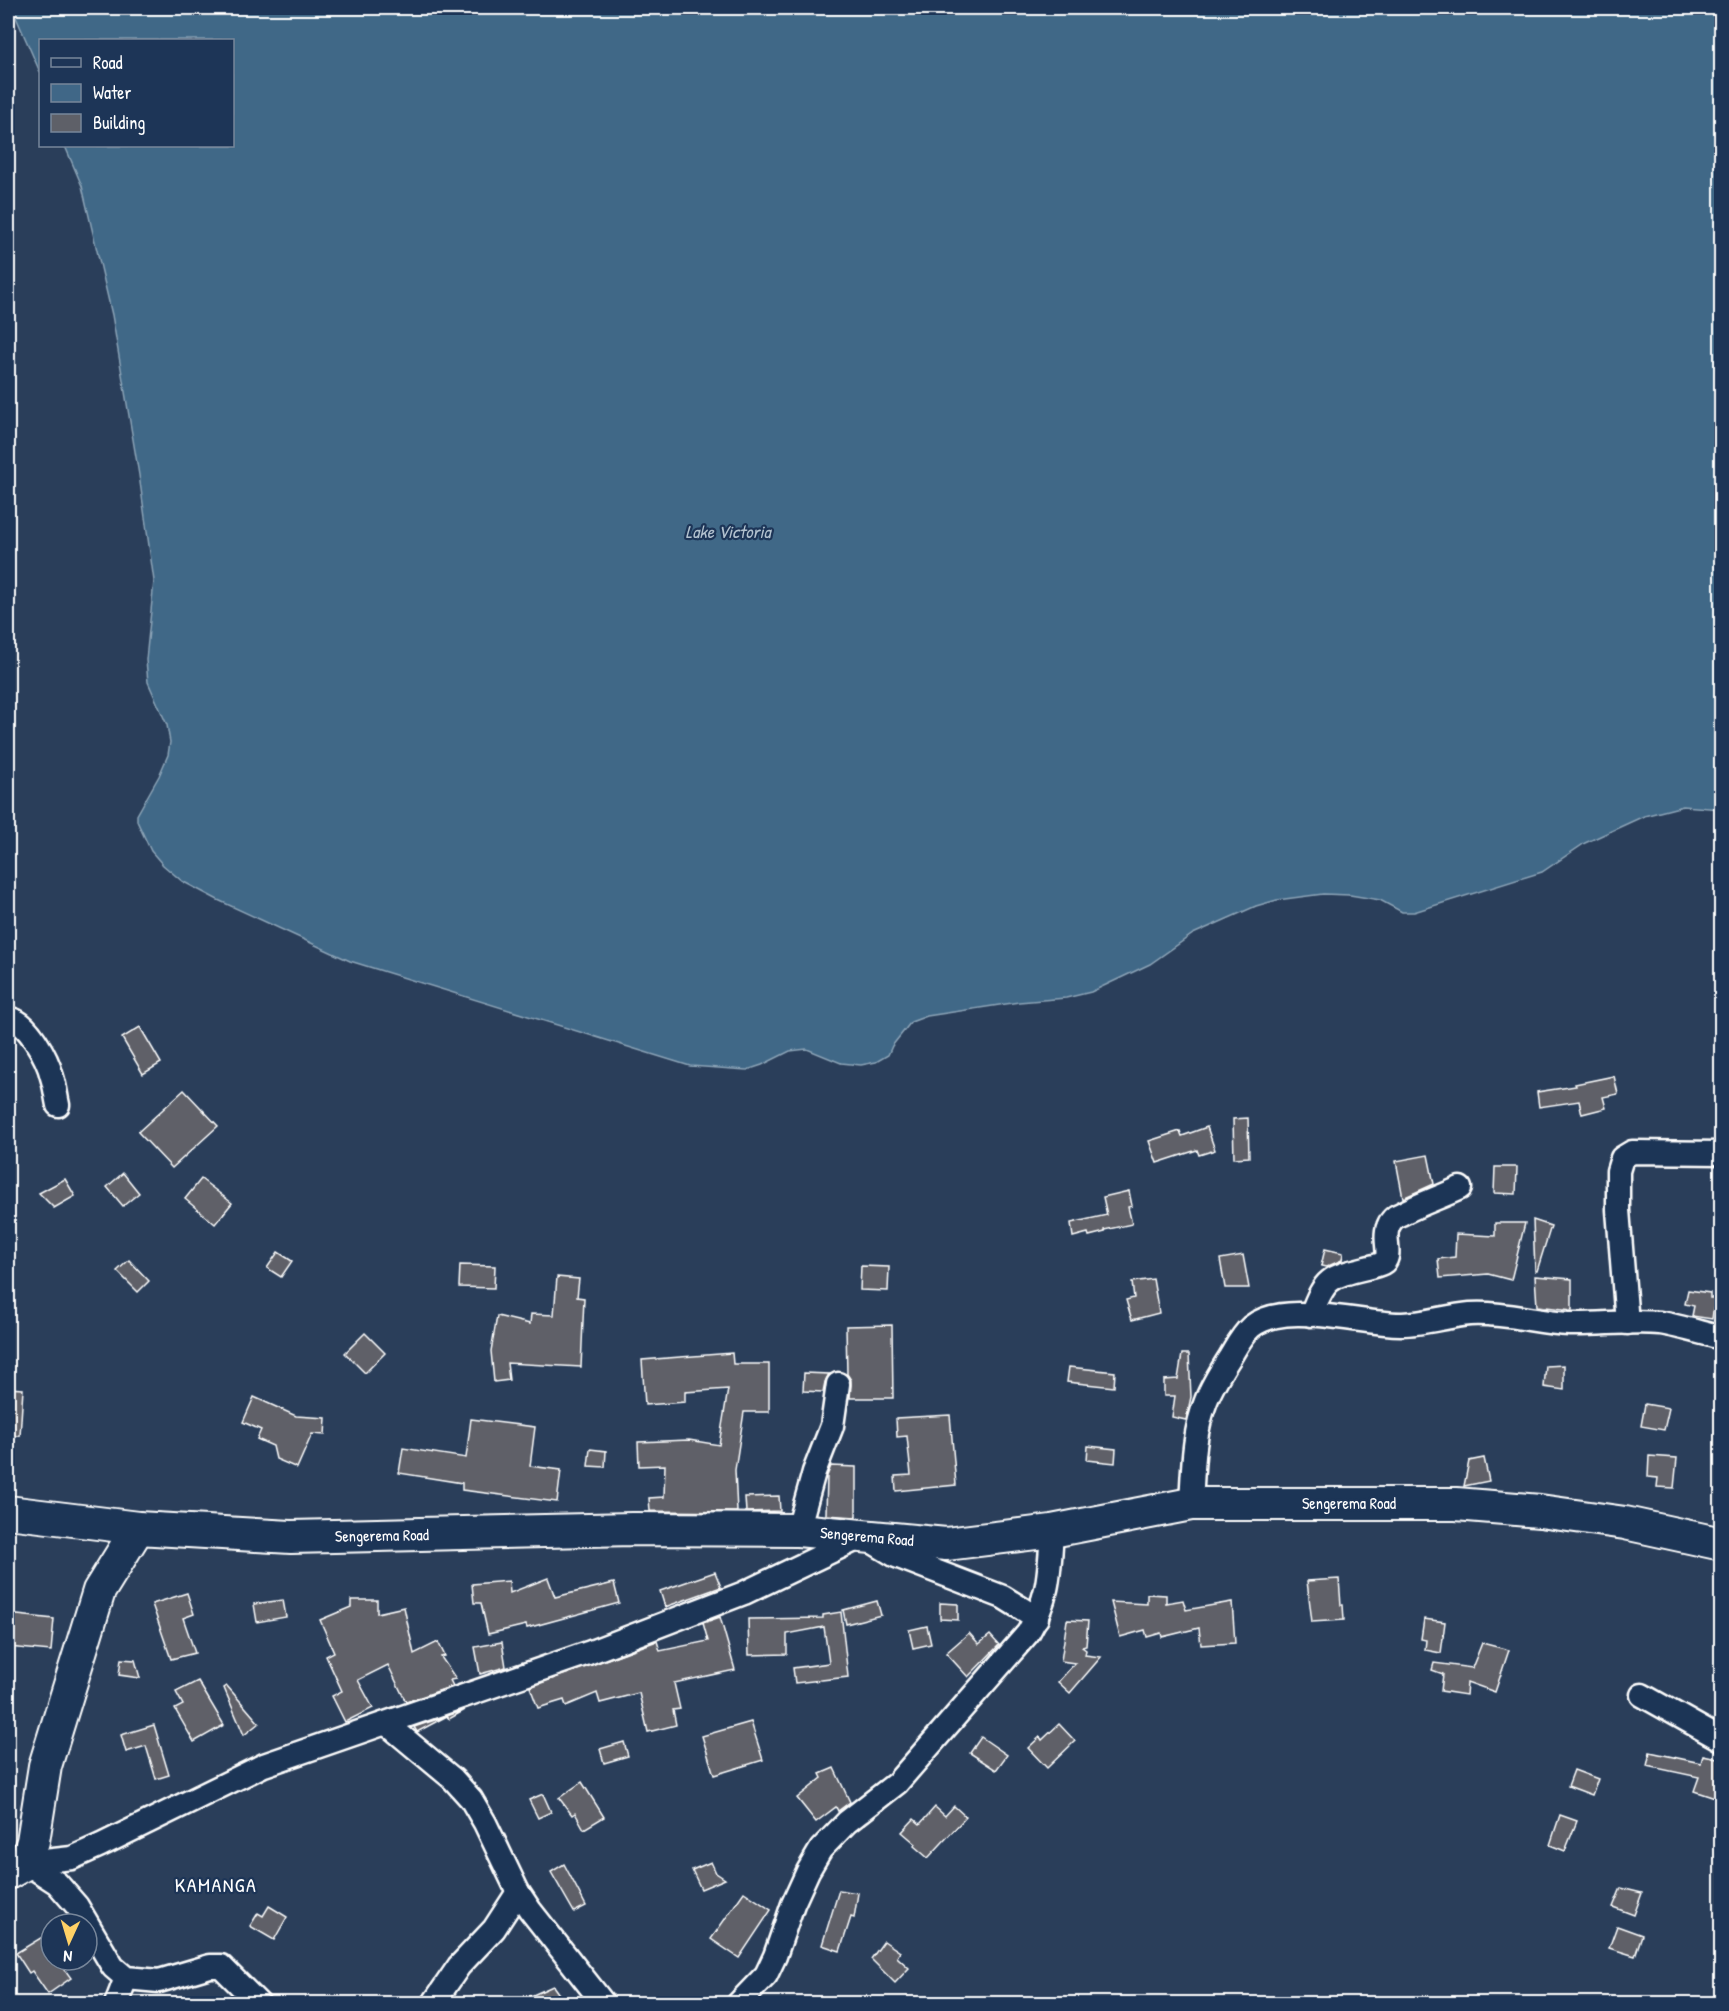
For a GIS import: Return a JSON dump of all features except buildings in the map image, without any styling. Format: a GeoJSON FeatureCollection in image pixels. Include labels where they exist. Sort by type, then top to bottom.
{"type":"FeatureCollection","features":[{"type":"Feature","properties":{"kind":"main road","name":"Sengerema Road"},"geometry":{"type":"LineString","coordinates":[[8,1512],[138,1528],[291,1537],[632,1529],[798,1530],[946,1544],[1052,1531],[1191,1503],[1377,1502],[1468,1505],[1539,1511],[1625,1523],[1722,1544]]}},
{"type":"Feature","properties":{"kind":"main road"},"geometry":{"type":"LineString","coordinates":[[17,1868],[33,1841],[45,1766],[99,1591],[138,1528]]}},
{"type":"Feature","properties":{"kind":"street"},"geometry":{"type":"LineString","coordinates":[[8,1019],[14,1018],[29,1031],[42,1052],[52,1074],[57,1105]]}},
{"type":"Feature","properties":{"kind":"street"},"geometry":{"type":"LineString","coordinates":[[1627,1323],[1618,1210],[1618,1171],[1623,1158],[1632,1152],[1722,1153]]}},
{"type":"Feature","properties":{"kind":"street"},"geometry":{"type":"LineString","coordinates":[[1311,1315],[1320,1292],[1328,1281],[1336,1276],[1381,1264],[1387,1259],[1385,1240],[1387,1229],[1390,1222],[1399,1214],[1460,1188]]}},
{"type":"Feature","properties":{"kind":"street"},"geometry":{"type":"LineString","coordinates":[[1191,1503],[1197,1435],[1205,1402],[1217,1377],[1235,1349],[1252,1327],[1269,1318],[1282,1315],[1311,1315],[1378,1324],[1405,1324],[1472,1314],[1520,1317],[1568,1324],[1660,1323],[1722,1338]]}},
{"type":"Feature","properties":{"kind":"street"},"geometry":{"type":"LineString","coordinates":[[798,1530],[814,1472],[832,1426],[838,1384]]}},
{"type":"Feature","properties":{"kind":"street"},"geometry":{"type":"LineString","coordinates":[[738,2004],[766,1975],[793,1904],[821,1849],[847,1822],[897,1783],[1028,1633],[1048,1591],[1052,1531]]}},
{"type":"Feature","properties":{"kind":"street"},"geometry":{"type":"LineString","coordinates":[[17,1868],[72,1858],[264,1766],[588,1653],[744,1593],[863,1536],[896,1556],[1003,1596],[1037,1618]]}},
{"type":"Feature","properties":{"kind":"street"},"geometry":{"type":"LineString","coordinates":[[1642,1695],[1722,1740]]}},
{"type":"Feature","properties":{"kind":"street"},"geometry":{"type":"LineString","coordinates":[[387,1724],[453,1779],[471,1799],[518,1892],[604,2004]]}},
{"type":"Feature","properties":{"kind":"street"},"geometry":{"type":"LineString","coordinates":[[17,1868],[57,1883],[77,1906],[113,1967],[126,1978],[159,1981],[210,1966],[222,1966],[259,2004]]}},
{"type":"Feature","properties":{"kind":"street"},"geometry":{"type":"LineString","coordinates":[[433,2004],[459,1966],[494,1929],[518,1892]]}},
{"type":"Feature","properties":{"kind":"street"},"geometry":{"type":"LineString","coordinates":[[116,2004],[126,1978]]}},
{"type":"Feature","properties":{"kind":"water","name":"Lake Victoria"},"geometry":{"type":"Polygon","coordinates":[[[12,8],[1721,8],[1721,809],[1683,806],[1644,816],[1585,843],[1542,872],[1414,912],[1402,912],[1380,900],[1350,895],[1323,894],[1277,900],[1256,906],[1193,934],[1150,964],[1091,992],[1066,998],[1019,1002],[927,1016],[911,1022],[892,1046],[888,1055],[876,1062],[861,1065],[841,1063],[807,1049],[790,1051],[747,1070],[690,1066],[350,961],[182,881],[151,851],[137,821],[137,815],[168,755],[170,742],[167,725],[148,682],[146,660],[154,581],[112,315],[82,186],[65,147],[234,147],[234,39],[39,39],[39,70],[12,8]]]}},
{"type":"Feature","properties":{"kind":"district","name":"KAMANGA"},"geometry":{"type":"Point","coordinates":[216,1884]}}]}
